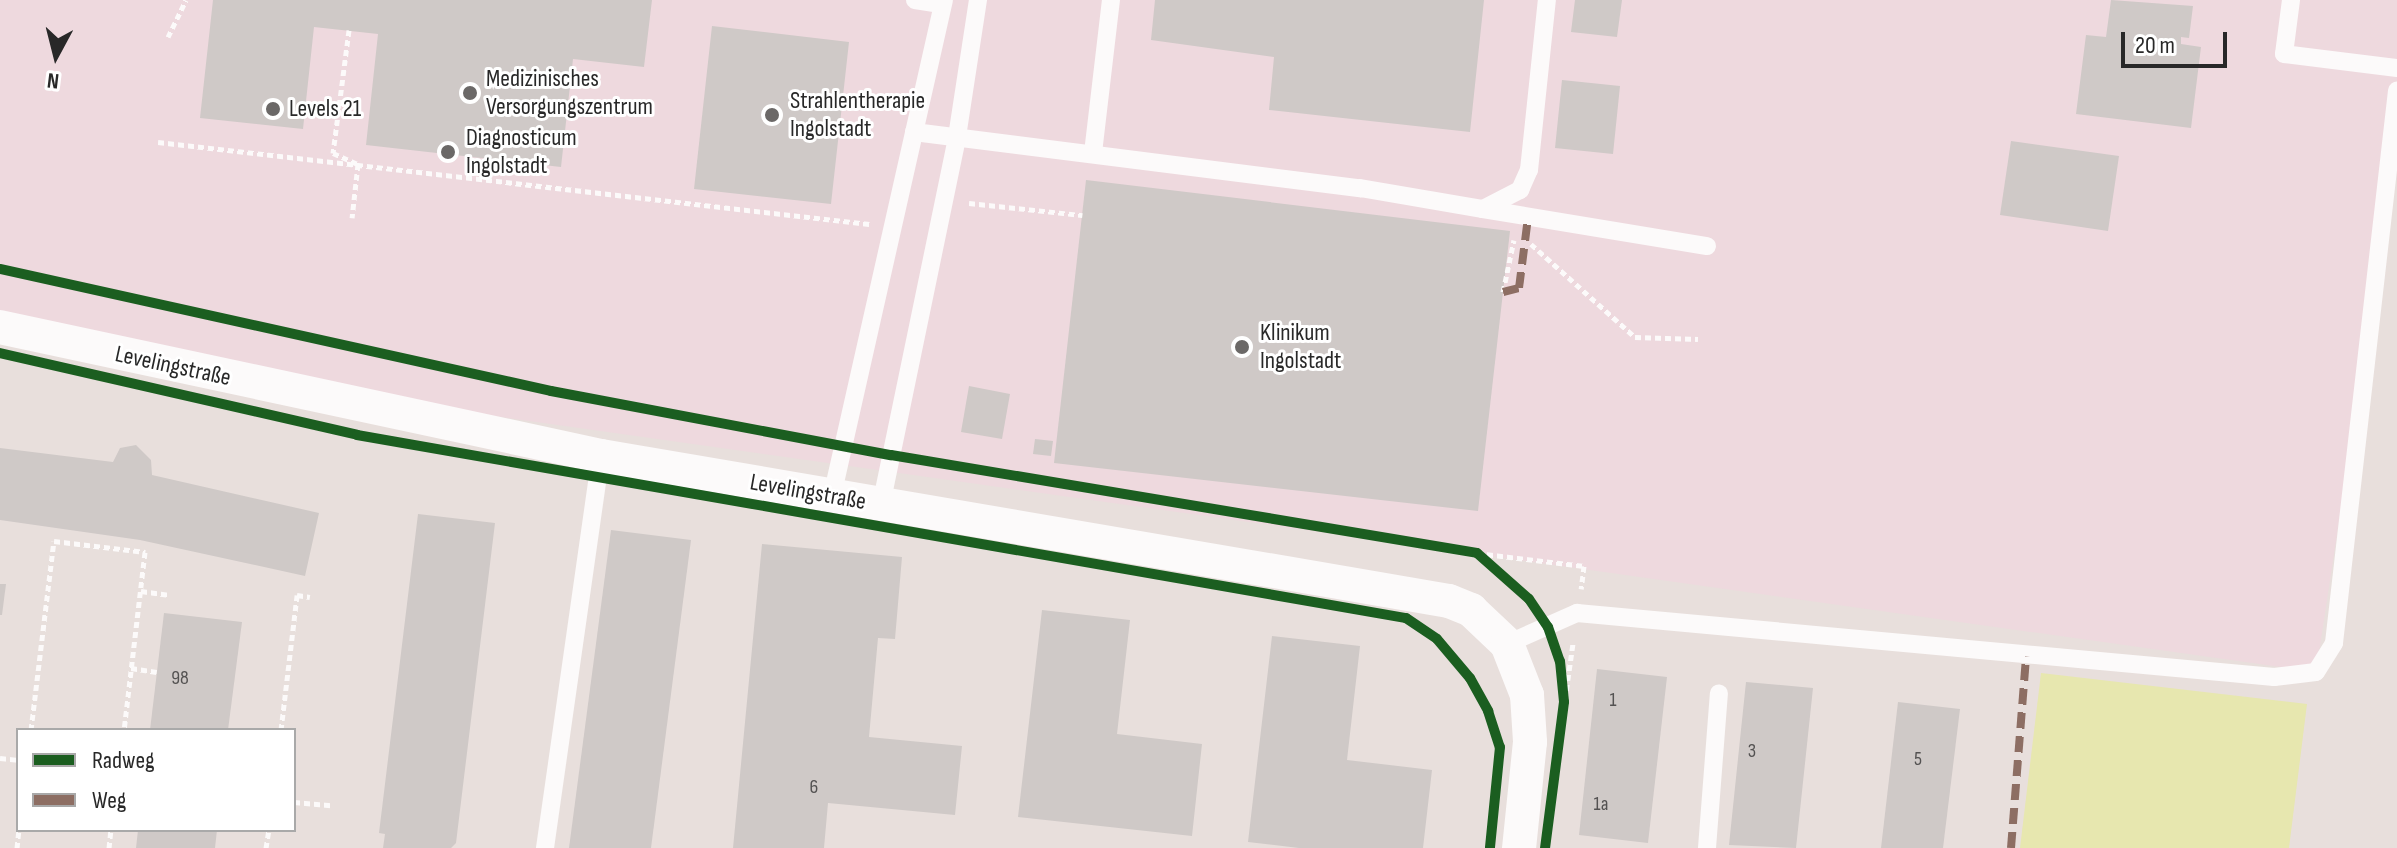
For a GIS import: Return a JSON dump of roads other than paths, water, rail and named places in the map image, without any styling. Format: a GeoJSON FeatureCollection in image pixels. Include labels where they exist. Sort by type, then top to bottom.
{"type":"FeatureCollection","features":[{"type":"Feature","properties":{"kind":"street","name":"Levelingstraße"},"geometry":{"type":"LineString","coordinates":[[0,327],[601,456],[1449,601],[1471,610],[1507,644],[1527,695],[1530,742],[1519,848]]}},
{"type":"Feature","properties":{"kind":"lane"},"geometry":{"type":"LineString","coordinates":[[832,496],[942,2],[915,0]]}},
{"type":"Feature","properties":{"kind":"lane"},"geometry":{"type":"LineString","coordinates":[[881,505],[957,137],[978,0]]}},
{"type":"Feature","properties":{"kind":"lane"},"geometry":{"type":"LineString","coordinates":[[1093,153],[1111,0]]}},
{"type":"Feature","properties":{"kind":"lane"},"geometry":{"type":"LineString","coordinates":[[1483,209],[1520,190],[1529,170],[1547,0]]}},
{"type":"Feature","properties":{"kind":"lane"},"geometry":{"type":"LineString","coordinates":[[2291,0],[2284,54],[2397,68]]}},
{"type":"Feature","properties":{"kind":"lane"},"geometry":{"type":"LineString","coordinates":[[1507,644],[1577,613],[2274,677],[2316,672],[2334,643],[2397,91]]}},
{"type":"Feature","properties":{"kind":"lane"},"geometry":{"type":"LineString","coordinates":[[914,132],[1093,153],[1483,209],[1707,246]]}},
{"type":"Feature","properties":{"kind":"lane"},"geometry":{"type":"LineString","coordinates":[[1520,190],[1528,218]]}},
{"type":"Feature","properties":{"kind":"lane"},"geometry":{"type":"LineString","coordinates":[[545,848],[601,456]]}},
{"type":"Feature","properties":{"kind":"lane"},"geometry":{"type":"LineString","coordinates":[[1707,848],[1719,693]]}},
{"type":"Feature","properties":{"kind":"place","name":"Medizinisches Versorgungszentrum"},"geometry":{"type":"Point","coordinates":[470,93]}},
{"type":"Feature","properties":{"kind":"place","name":"Levels 21"},"geometry":{"type":"Point","coordinates":[273,109]}},
{"type":"Feature","properties":{"kind":"place","name":"Strahlentherapie Ingolstadt"},"geometry":{"type":"Point","coordinates":[772,115]}},
{"type":"Feature","properties":{"kind":"place","name":"Diagnosticum Ingolstadt"},"geometry":{"type":"Point","coordinates":[448,152]}},
{"type":"Feature","properties":{"kind":"place","name":"Klinikum Ingolstadt"},"geometry":{"type":"Point","coordinates":[1242,347]}}]}
